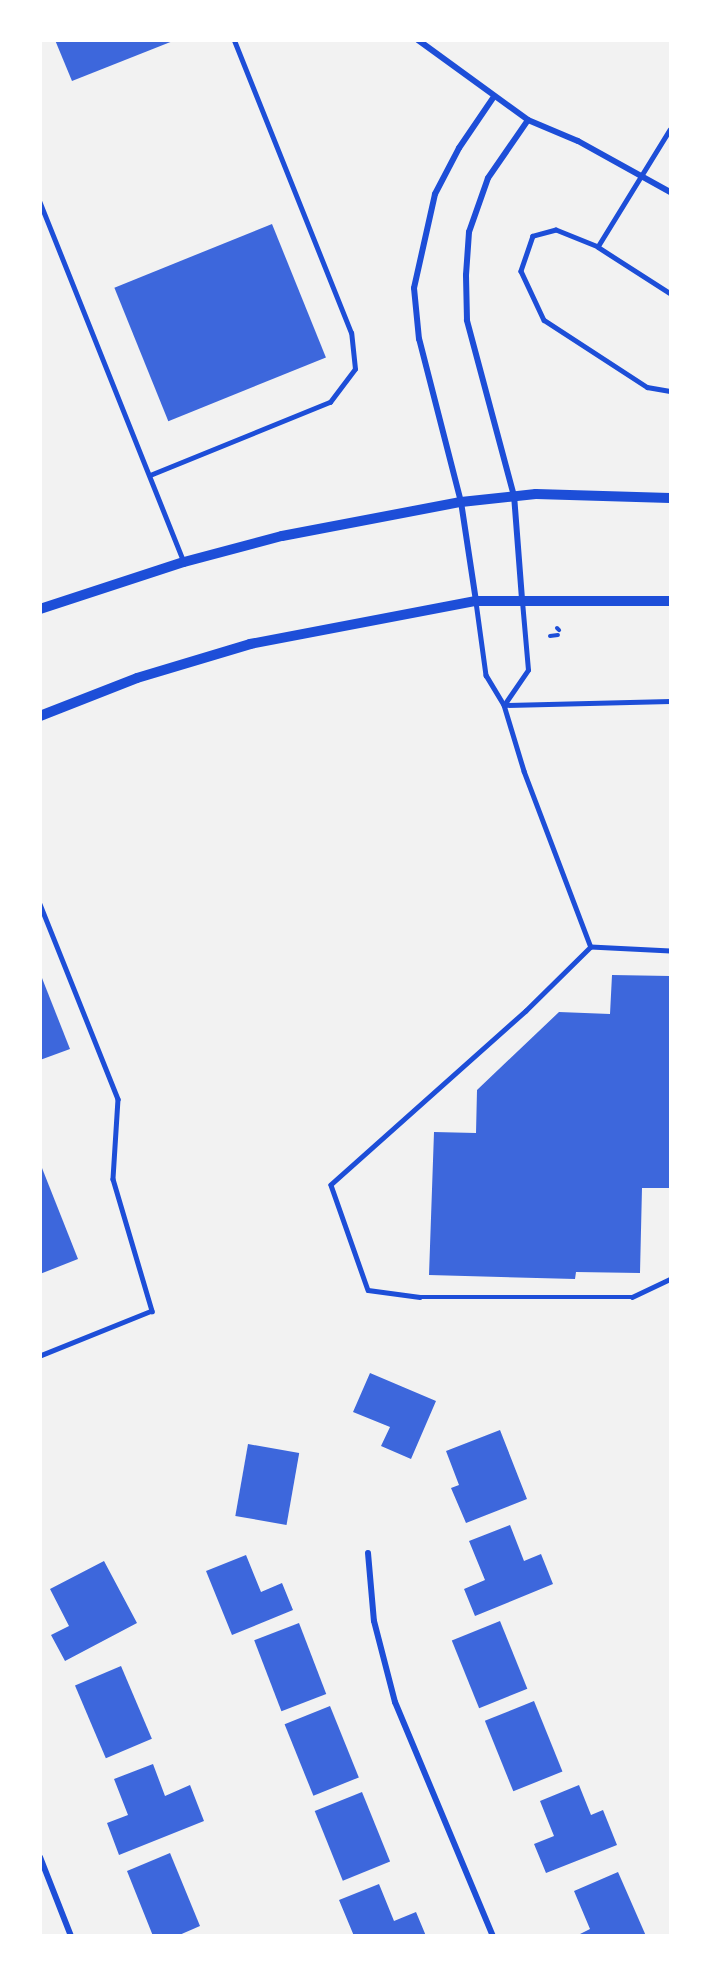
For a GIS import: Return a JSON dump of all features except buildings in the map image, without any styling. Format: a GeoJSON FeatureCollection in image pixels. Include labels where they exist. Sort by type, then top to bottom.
{"type":"FeatureCollection","features":[{"type":"Feature","properties":{"kind":"street"},"geometry":{"type":"LineString","coordinates":[[418,40],[493,98],[528,120],[578,141],[670,192]]}},
{"type":"Feature","properties":{"kind":"street"},"geometry":{"type":"LineString","coordinates":[[476,600],[462,502],[419,339],[414,288],[435,194],[459,147],[493,98]]}},
{"type":"Feature","properties":{"kind":"street"},"geometry":{"type":"LineString","coordinates":[[522,599],[514,496],[466,320],[466,275],[469,232],[488,178],[528,120]]}},
{"type":"Feature","properties":{"kind":"street"},"geometry":{"type":"LineString","coordinates":[[40,609],[184,562],[282,536],[462,502],[514,496],[596,493],[670,498]]}},
{"type":"Feature","properties":{"kind":"street"},"geometry":{"type":"LineString","coordinates":[[40,716],[137,678],[250,644],[476,600],[670,601]]}},
{"type":"Feature","properties":{"kind":"street"},"geometry":{"type":"LineString","coordinates":[[368,1553],[374,1621],[395,1702],[493,1935]]}},
{"type":"Feature","properties":{"kind":"street"},"geometry":{"type":"LineString","coordinates":[[40,1857],[71,1935]]}},
{"type":"Feature","properties":{"kind":"lane"},"geometry":{"type":"LineString","coordinates":[[150,475],[330,402],[355,369],[351,333],[234,40]]}},
{"type":"Feature","properties":{"kind":"lane"},"geometry":{"type":"LineString","coordinates":[[598,247],[644,177],[670,130]]}},
{"type":"Feature","properties":{"kind":"lane"},"geometry":{"type":"LineString","coordinates":[[40,202],[184,562]]}},
{"type":"Feature","properties":{"kind":"lane"},"geometry":{"type":"LineString","coordinates":[[670,292],[598,247],[556,230],[533,236],[521,272],[544,320],[647,387],[670,391]]}},
{"type":"Feature","properties":{"kind":"lane"},"geometry":{"type":"LineString","coordinates":[[504,705],[528,670],[522,599]]}},
{"type":"Feature","properties":{"kind":"lane"},"geometry":{"type":"LineString","coordinates":[[476,600],[486,675],[504,705],[524,771],[591,947]]}},
{"type":"Feature","properties":{"kind":"lane"},"geometry":{"type":"LineString","coordinates":[[504,705],[670,701]]}},
{"type":"Feature","properties":{"kind":"lane"},"geometry":{"type":"LineString","coordinates":[[40,904],[118,1099],[113,1179],[152,1311],[40,1356]]}},
{"type":"Feature","properties":{"kind":"lane"},"geometry":{"type":"LineString","coordinates":[[670,951],[591,947],[526,1011],[331,1185],[368,1290],[420,1296],[632,1297],[670,1280]]}},
{"type":"Feature","properties":{"kind":"path"},"geometry":{"type":"LineString","coordinates":[[550,636],[558,631]]}}]}
